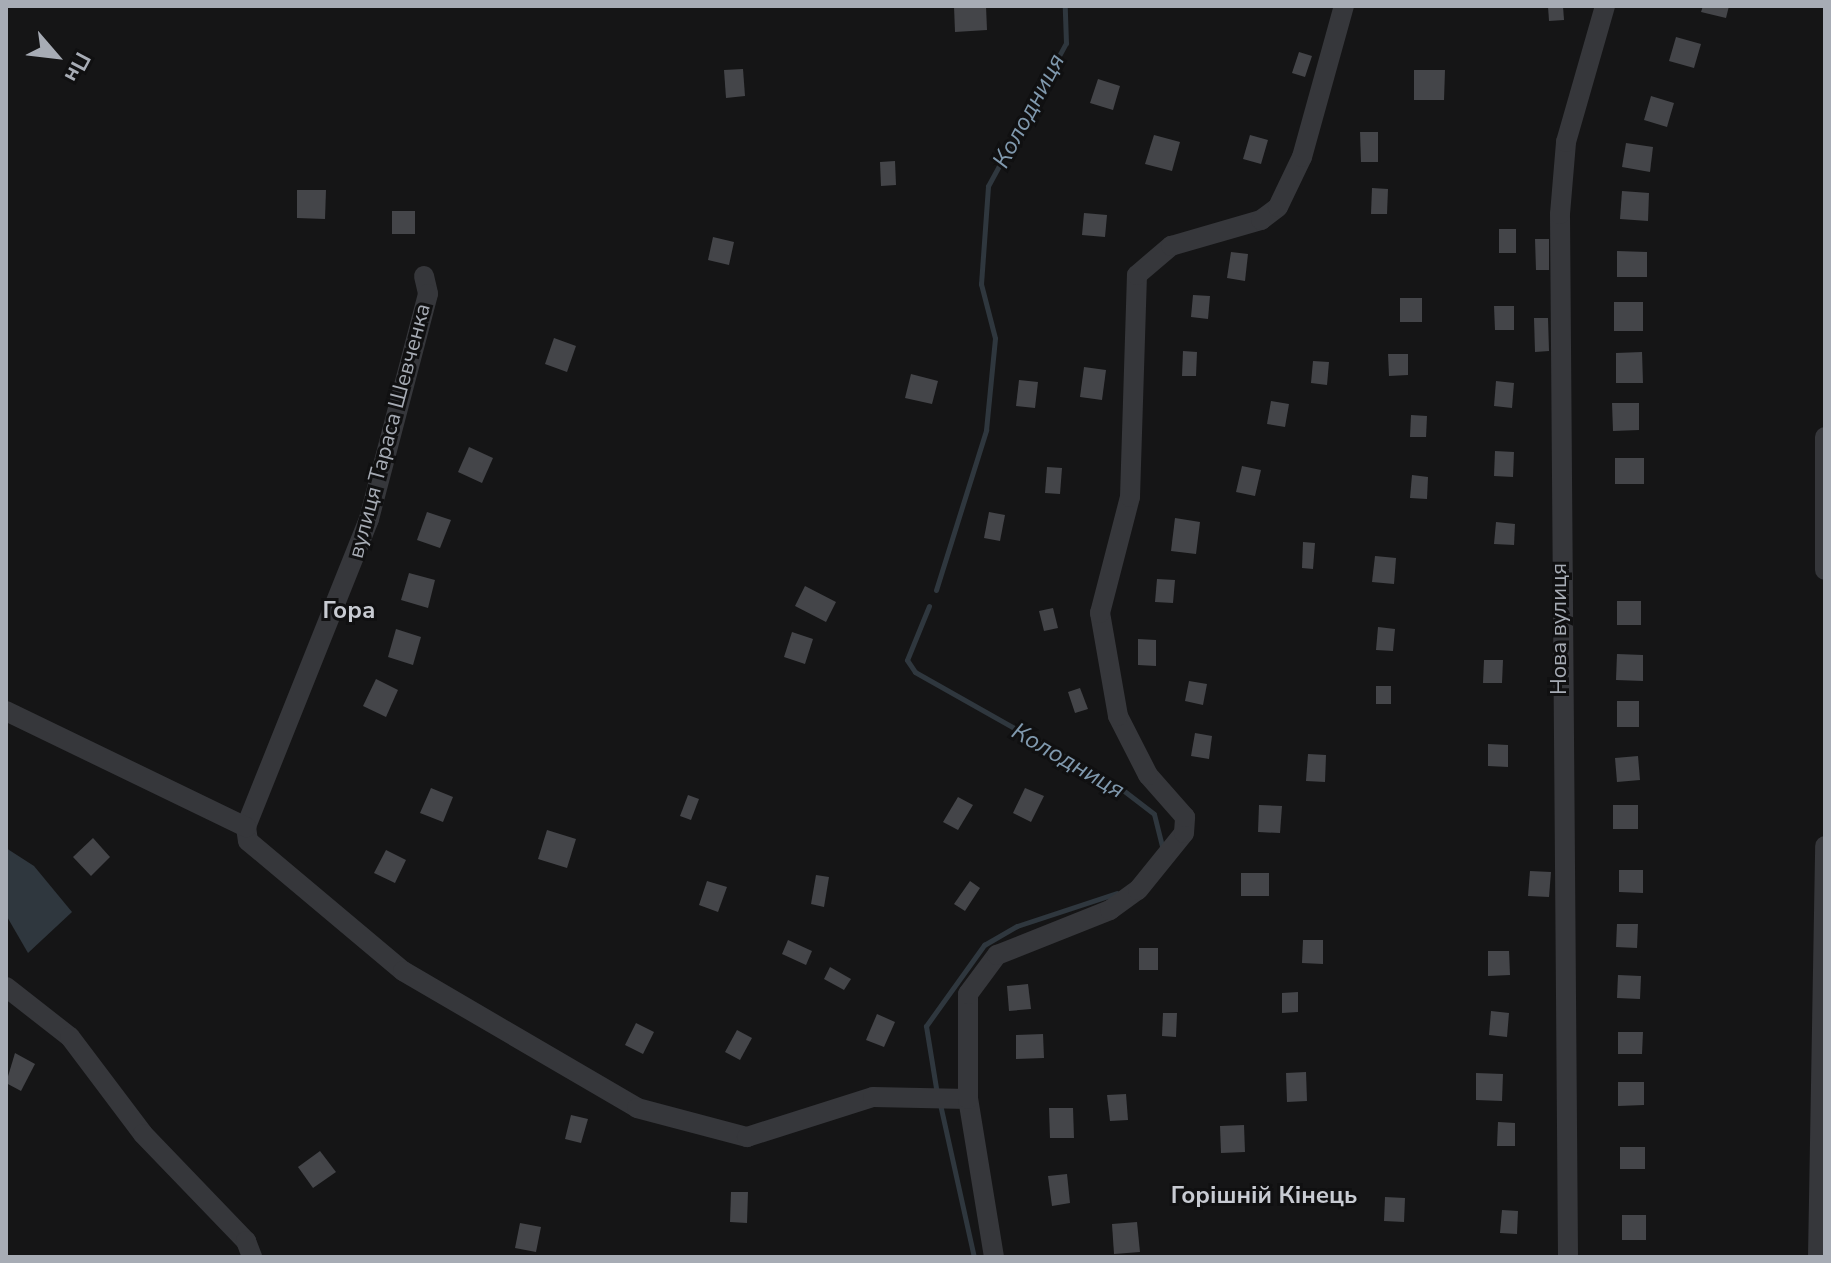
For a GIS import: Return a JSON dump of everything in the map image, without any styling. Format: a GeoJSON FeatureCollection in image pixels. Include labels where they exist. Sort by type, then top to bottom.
{"type":"FeatureCollection","features":[{"type":"Feature","properties":{"kind":"street"},"geometry":{"type":"LineString","coordinates":[[994,1257],[961,1099],[965,1028],[979,976],[1026,939],[1110,910],[1159,871],[1184,833],[1185,817],[1148,775],[1118,716],[1100,613],[1130,497],[1133,292],[1150,258],[1171,246],[1261,220],[1278,207],[1302,157],[1344,6]]}},
{"type":"Feature","properties":{"kind":"street","name":"Нова вулиця"},"geometry":{"type":"LineString","coordinates":[[1568,1257],[1560,214],[1566,142],[1605,6]]}},
{"type":"Feature","properties":{"kind":"street","name":"вулиця Тараса Шевченка"},"geometry":{"type":"LineString","coordinates":[[246,827],[369,519],[428,294],[424,276]]}},
{"type":"Feature","properties":{"kind":"street"},"geometry":{"type":"LineString","coordinates":[[1825,437],[1825,570]]}},
{"type":"Feature","properties":{"kind":"street"},"geometry":{"type":"LineString","coordinates":[[6,711],[246,827],[248,841],[403,971],[526,1048],[637,1108],[747,1137],[873,1097],[961,1099]]}},
{"type":"Feature","properties":{"kind":"street"},"geometry":{"type":"LineString","coordinates":[[1818,1257],[1825,846]]}},
{"type":"Feature","properties":{"kind":"street"},"geometry":{"type":"LineString","coordinates":[[7,990],[70,1037],[143,1134],[246,1241],[252,1257]]}},
{"type":"Feature","properties":{"kind":"shaded area"},"geometry":{"type":"Polygon","coordinates":[[[6,848],[34,866],[72,912],[28,953],[6,915],[6,848]]]}},
{"type":"Feature","properties":{"kind":"building"},"geometry":{"type":"Polygon","coordinates":[[[954,6],[986,6],[987,30],[955,32],[954,6]]]}},
{"type":"Feature","properties":{"kind":"building"},"geometry":{"type":"Polygon","coordinates":[[[1548,6],[1563,6],[1564,20],[1549,21],[1548,6]]]}},
{"type":"Feature","properties":{"kind":"building"},"geometry":{"type":"Polygon","coordinates":[[[1703,6],[1729,6],[1726,18],[1701,12],[1703,6]]]}},
{"type":"Feature","properties":{"kind":"building"},"geometry":{"type":"Polygon","coordinates":[[[1676,37],[1701,44],[1694,68],[1669,61],[1676,37]]]}},
{"type":"Feature","properties":{"kind":"building"},"geometry":{"type":"Polygon","coordinates":[[[1299,52],[1312,56],[1305,77],[1292,73],[1299,52]]]}},
{"type":"Feature","properties":{"kind":"building"},"geometry":{"type":"Polygon","coordinates":[[[743,69],[745,96],[726,98],[724,70],[743,69]]]}},
{"type":"Feature","properties":{"kind":"building"},"geometry":{"type":"Polygon","coordinates":[[[1414,70],[1445,70],[1444,100],[1414,100],[1414,70]]]}},
{"type":"Feature","properties":{"kind":"building"},"geometry":{"type":"Polygon","coordinates":[[[1098,79],[1120,86],[1113,110],[1090,103],[1098,79]]]}},
{"type":"Feature","properties":{"kind":"building"},"geometry":{"type":"Polygon","coordinates":[[[1651,96],[1674,103],[1667,127],[1644,120],[1651,96]]]}},
{"type":"Feature","properties":{"kind":"building"},"geometry":{"type":"Polygon","coordinates":[[[1360,132],[1378,132],[1378,162],[1361,162],[1360,132]]]}},
{"type":"Feature","properties":{"kind":"building"},"geometry":{"type":"Polygon","coordinates":[[[1154,135],[1180,142],[1172,171],[1145,164],[1154,135]]]}},
{"type":"Feature","properties":{"kind":"building"},"geometry":{"type":"Polygon","coordinates":[[[1250,135],[1268,140],[1261,164],[1243,159],[1250,135]]]}},
{"type":"Feature","properties":{"kind":"building"},"geometry":{"type":"Polygon","coordinates":[[[1626,143],[1653,147],[1650,172],[1622,167],[1626,143]]]}},
{"type":"Feature","properties":{"kind":"building"},"geometry":{"type":"Polygon","coordinates":[[[895,161],[896,185],[881,186],[880,162],[895,161]]]}},
{"type":"Feature","properties":{"kind":"building"},"geometry":{"type":"Polygon","coordinates":[[[1372,188],[1388,189],[1387,214],[1371,214],[1372,188]]]}},
{"type":"Feature","properties":{"kind":"building"},"geometry":{"type":"Polygon","coordinates":[[[297,190],[326,190],[325,219],[297,218],[297,190]]]}},
{"type":"Feature","properties":{"kind":"building"},"geometry":{"type":"Polygon","coordinates":[[[1622,191],[1649,193],[1648,221],[1620,219],[1622,191]]]}},
{"type":"Feature","properties":{"kind":"building"},"geometry":{"type":"Polygon","coordinates":[[[392,211],[415,211],[415,234],[392,234],[392,211]]]}},
{"type":"Feature","properties":{"kind":"building"},"geometry":{"type":"Polygon","coordinates":[[[1084,213],[1107,215],[1105,237],[1082,235],[1084,213]]]}},
{"type":"Feature","properties":{"kind":"building"},"geometry":{"type":"Polygon","coordinates":[[[1499,229],[1516,229],[1516,253],[1499,253],[1499,229]]]}},
{"type":"Feature","properties":{"kind":"building"},"geometry":{"type":"Polygon","coordinates":[[[713,237],[734,242],[729,265],[708,260],[713,237]]]}},
{"type":"Feature","properties":{"kind":"building"},"geometry":{"type":"Polygon","coordinates":[[[1535,239],[1549,239],[1549,270],[1536,270],[1535,239]]]}},
{"type":"Feature","properties":{"kind":"building"},"geometry":{"type":"Polygon","coordinates":[[[1617,251],[1647,252],[1647,277],[1617,277],[1617,251]]]}},
{"type":"Feature","properties":{"kind":"building"},"geometry":{"type":"Polygon","coordinates":[[[1231,252],[1248,254],[1245,281],[1227,278],[1231,252]]]}},
{"type":"Feature","properties":{"kind":"building"},"geometry":{"type":"Polygon","coordinates":[[[1193,295],[1210,296],[1208,319],[1191,317],[1193,295]]]}},
{"type":"Feature","properties":{"kind":"building"},"geometry":{"type":"Polygon","coordinates":[[[1400,298],[1422,298],[1422,322],[1400,322],[1400,298]]]}},
{"type":"Feature","properties":{"kind":"building"},"geometry":{"type":"Polygon","coordinates":[[[1614,302],[1643,302],[1643,331],[1614,331],[1614,302]]]}},
{"type":"Feature","properties":{"kind":"building"},"geometry":{"type":"Polygon","coordinates":[[[1494,306],[1514,306],[1514,330],[1495,330],[1494,306]]]}},
{"type":"Feature","properties":{"kind":"building"},"geometry":{"type":"Polygon","coordinates":[[[1534,318],[1548,318],[1549,351],[1535,352],[1534,318]]]}},
{"type":"Feature","properties":{"kind":"building"},"geometry":{"type":"Polygon","coordinates":[[[554,338],[576,346],[567,372],[545,364],[554,338]]]}},
{"type":"Feature","properties":{"kind":"building"},"geometry":{"type":"Polygon","coordinates":[[[1183,351],[1197,352],[1196,376],[1182,376],[1183,351]]]}},
{"type":"Feature","properties":{"kind":"building"},"geometry":{"type":"Polygon","coordinates":[[[1642,352],[1643,383],[1616,383],[1616,353],[1642,352]]]}},
{"type":"Feature","properties":{"kind":"building"},"geometry":{"type":"Polygon","coordinates":[[[1388,354],[1408,354],[1408,375],[1389,376],[1388,354]]]}},
{"type":"Feature","properties":{"kind":"building"},"geometry":{"type":"Polygon","coordinates":[[[1313,361],[1329,362],[1327,385],[1311,383],[1313,361]]]}},
{"type":"Feature","properties":{"kind":"building"},"geometry":{"type":"Polygon","coordinates":[[[1084,367],[1106,370],[1102,400],[1080,397],[1084,367]]]}},
{"type":"Feature","properties":{"kind":"building"},"geometry":{"type":"Polygon","coordinates":[[[911,374],[938,381],[932,404],[905,398],[911,374]]]}},
{"type":"Feature","properties":{"kind":"building"},"geometry":{"type":"Polygon","coordinates":[[[1019,380],[1038,382],[1035,408],[1016,406],[1019,380]]]}},
{"type":"Feature","properties":{"kind":"building"},"geometry":{"type":"Polygon","coordinates":[[[1496,381],[1514,383],[1512,408],[1494,406],[1496,381]]]}},
{"type":"Feature","properties":{"kind":"building"},"geometry":{"type":"Polygon","coordinates":[[[1271,401],[1289,404],[1285,427],[1267,424],[1271,401]]]}},
{"type":"Feature","properties":{"kind":"building"},"geometry":{"type":"Polygon","coordinates":[[[1612,403],[1639,403],[1639,430],[1613,431],[1612,403]]]}},
{"type":"Feature","properties":{"kind":"building"},"geometry":{"type":"Polygon","coordinates":[[[1411,415],[1427,416],[1426,437],[1410,437],[1411,415]]]}},
{"type":"Feature","properties":{"kind":"building"},"geometry":{"type":"Polygon","coordinates":[[[469,447],[493,458],[482,483],[458,472],[469,447]]]}},
{"type":"Feature","properties":{"kind":"building"},"geometry":{"type":"Polygon","coordinates":[[[1495,451],[1514,452],[1513,477],[1494,476],[1495,451]]]}},
{"type":"Feature","properties":{"kind":"building"},"geometry":{"type":"Polygon","coordinates":[[[1615,458],[1644,458],[1644,484],[1615,484],[1615,458]]]}},
{"type":"Feature","properties":{"kind":"building"},"geometry":{"type":"Polygon","coordinates":[[[1242,466],[1261,470],[1255,496],[1236,492],[1242,466]]]}},
{"type":"Feature","properties":{"kind":"building"},"geometry":{"type":"Polygon","coordinates":[[[1047,467],[1062,468],[1060,494],[1045,493],[1047,467]]]}},
{"type":"Feature","properties":{"kind":"building"},"geometry":{"type":"Polygon","coordinates":[[[1412,475],[1428,477],[1427,499],[1410,498],[1412,475]]]}},
{"type":"Feature","properties":{"kind":"building"},"geometry":{"type":"Polygon","coordinates":[[[427,512],[451,520],[440,548],[417,540],[427,512]]]}},
{"type":"Feature","properties":{"kind":"building"},"geometry":{"type":"Polygon","coordinates":[[[989,512],[1005,515],[1000,541],[984,538],[989,512]]]}},
{"type":"Feature","properties":{"kind":"building"},"geometry":{"type":"Polygon","coordinates":[[[1175,518],[1200,522],[1196,554],[1171,551],[1175,518]]]}},
{"type":"Feature","properties":{"kind":"building"},"geometry":{"type":"Polygon","coordinates":[[[1496,522],[1515,524],[1514,545],[1494,544],[1496,522]]]}},
{"type":"Feature","properties":{"kind":"building"},"geometry":{"type":"Polygon","coordinates":[[[1303,542],[1315,543],[1313,569],[1302,568],[1303,542]]]}},
{"type":"Feature","properties":{"kind":"building"},"geometry":{"type":"Polygon","coordinates":[[[1375,556],[1396,558],[1394,584],[1372,582],[1375,556]]]}},
{"type":"Feature","properties":{"kind":"building"},"geometry":{"type":"Polygon","coordinates":[[[409,573],[435,580],[428,608],[401,600],[409,573]]]}},
{"type":"Feature","properties":{"kind":"building"},"geometry":{"type":"Polygon","coordinates":[[[1157,579],[1175,580],[1173,603],[1155,602],[1157,579]]]}},
{"type":"Feature","properties":{"kind":"building"},"geometry":{"type":"Polygon","coordinates":[[[805,586],[836,602],[826,622],[795,606],[805,586]]]}},
{"type":"Feature","properties":{"kind":"building"},"geometry":{"type":"Polygon","coordinates":[[[1617,601],[1641,601],[1641,625],[1617,625],[1617,601]]]}},
{"type":"Feature","properties":{"kind":"building"},"geometry":{"type":"Polygon","coordinates":[[[1053,608],[1058,628],[1044,631],[1039,611],[1053,608]]]}},
{"type":"Feature","properties":{"kind":"building"},"geometry":{"type":"Polygon","coordinates":[[[1378,627],[1395,629],[1393,651],[1376,650],[1378,627]]]}},
{"type":"Feature","properties":{"kind":"building"},"geometry":{"type":"Polygon","coordinates":[[[396,629],[421,637],[413,665],[388,657],[396,629]]]}},
{"type":"Feature","properties":{"kind":"building"},"geometry":{"type":"Polygon","coordinates":[[[792,632],[813,639],[805,664],[784,657],[792,632]]]}},
{"type":"Feature","properties":{"kind":"building"},"geometry":{"type":"Polygon","coordinates":[[[1138,639],[1156,640],[1156,666],[1138,665],[1138,639]]]}},
{"type":"Feature","properties":{"kind":"building"},"geometry":{"type":"Polygon","coordinates":[[[1617,654],[1643,655],[1643,681],[1616,680],[1617,654]]]}},
{"type":"Feature","properties":{"kind":"building"},"geometry":{"type":"Polygon","coordinates":[[[1484,660],[1503,660],[1502,683],[1483,683],[1484,660]]]}},
{"type":"Feature","properties":{"kind":"building"},"geometry":{"type":"Polygon","coordinates":[[[376,679],[398,690],[386,717],[363,706],[376,679]]]}},
{"type":"Feature","properties":{"kind":"building"},"geometry":{"type":"Polygon","coordinates":[[[1189,681],[1207,684],[1203,705],[1185,701],[1189,681]]]}},
{"type":"Feature","properties":{"kind":"building"},"geometry":{"type":"Polygon","coordinates":[[[1376,686],[1391,686],[1391,704],[1376,704],[1376,686]]]}},
{"type":"Feature","properties":{"kind":"building"},"geometry":{"type":"Polygon","coordinates":[[[1080,688],[1088,709],[1075,713],[1068,692],[1080,688]]]}},
{"type":"Feature","properties":{"kind":"building"},"geometry":{"type":"Polygon","coordinates":[[[1617,701],[1639,701],[1639,727],[1617,727],[1617,701]]]}},
{"type":"Feature","properties":{"kind":"building"},"geometry":{"type":"Polygon","coordinates":[[[1195,733],[1212,736],[1209,759],[1191,756],[1195,733]]]}},
{"type":"Feature","properties":{"kind":"building"},"geometry":{"type":"Polygon","coordinates":[[[1488,744],[1508,745],[1508,767],[1488,766],[1488,744]]]}},
{"type":"Feature","properties":{"kind":"building"},"geometry":{"type":"Polygon","coordinates":[[[1308,754],[1326,755],[1325,782],[1306,781],[1308,754]]]}},
{"type":"Feature","properties":{"kind":"building"},"geometry":{"type":"Polygon","coordinates":[[[1638,756],[1640,780],[1617,782],[1615,758],[1638,756]]]}},
{"type":"Feature","properties":{"kind":"building"},"geometry":{"type":"Polygon","coordinates":[[[431,788],[453,797],[443,822],[420,813],[431,788]]]}},
{"type":"Feature","properties":{"kind":"building"},"geometry":{"type":"Polygon","coordinates":[[[1025,788],[1044,796],[1031,822],[1013,813],[1025,788]]]}},
{"type":"Feature","properties":{"kind":"building"},"geometry":{"type":"Polygon","coordinates":[[[688,795],[699,799],[691,820],[680,816],[688,795]]]}},
{"type":"Feature","properties":{"kind":"building"},"geometry":{"type":"Polygon","coordinates":[[[958,797],[973,805],[958,830],[943,822],[958,797]]]}},
{"type":"Feature","properties":{"kind":"building"},"geometry":{"type":"Polygon","coordinates":[[[1259,805],[1282,806],[1280,833],[1258,832],[1259,805]]]}},
{"type":"Feature","properties":{"kind":"building"},"geometry":{"type":"Polygon","coordinates":[[[1613,805],[1638,805],[1638,829],[1613,829],[1613,805]]]}},
{"type":"Feature","properties":{"kind":"building"},"geometry":{"type":"Polygon","coordinates":[[[547,830],[576,839],[567,868],[538,859],[547,830]]]}},
{"type":"Feature","properties":{"kind":"building"},"geometry":{"type":"Polygon","coordinates":[[[93,838],[110,857],[91,876],[73,857],[93,838]]]}},
{"type":"Feature","properties":{"kind":"building"},"geometry":{"type":"Polygon","coordinates":[[[386,850],[406,860],[395,883],[374,873],[386,850]]]}},
{"type":"Feature","properties":{"kind":"building"},"geometry":{"type":"Polygon","coordinates":[[[1619,870],[1643,870],[1643,893],[1619,892],[1619,870]]]}},
{"type":"Feature","properties":{"kind":"building"},"geometry":{"type":"Polygon","coordinates":[[[1530,871],[1551,872],[1549,897],[1528,896],[1530,871]]]}},
{"type":"Feature","properties":{"kind":"building"},"geometry":{"type":"Polygon","coordinates":[[[1241,873],[1269,873],[1269,896],[1241,896],[1241,873]]]}},
{"type":"Feature","properties":{"kind":"building"},"geometry":{"type":"Polygon","coordinates":[[[816,875],[829,877],[824,907],[811,904],[816,875]]]}},
{"type":"Feature","properties":{"kind":"building"},"geometry":{"type":"Polygon","coordinates":[[[707,881],[727,887],[718,912],[699,905],[707,881]]]}},
{"type":"Feature","properties":{"kind":"building"},"geometry":{"type":"Polygon","coordinates":[[[970,881],[980,888],[965,911],[954,904],[970,881]]]}},
{"type":"Feature","properties":{"kind":"building"},"geometry":{"type":"Polygon","coordinates":[[[1617,924],[1638,924],[1637,948],[1616,947],[1617,924]]]}},
{"type":"Feature","properties":{"kind":"building"},"geometry":{"type":"Polygon","coordinates":[[[788,940],[812,951],[806,965],[782,954],[788,940]]]}},
{"type":"Feature","properties":{"kind":"building"},"geometry":{"type":"Polygon","coordinates":[[[1303,940],[1323,940],[1323,964],[1302,963],[1303,940]]]}},
{"type":"Feature","properties":{"kind":"building"},"geometry":{"type":"Polygon","coordinates":[[[1139,948],[1158,948],[1158,970],[1139,970],[1139,948]]]}},
{"type":"Feature","properties":{"kind":"building"},"geometry":{"type":"Polygon","coordinates":[[[1488,951],[1509,951],[1510,975],[1488,976],[1488,951]]]}},
{"type":"Feature","properties":{"kind":"building"},"geometry":{"type":"Polygon","coordinates":[[[830,967],[851,979],[844,990],[824,979],[830,967]]]}},
{"type":"Feature","properties":{"kind":"building"},"geometry":{"type":"Polygon","coordinates":[[[1618,975],[1641,976],[1640,999],[1617,998],[1618,975]]]}},
{"type":"Feature","properties":{"kind":"building"},"geometry":{"type":"Polygon","coordinates":[[[1028,984],[1031,1009],[1009,1011],[1007,986],[1028,984]]]}},
{"type":"Feature","properties":{"kind":"building"},"geometry":{"type":"Polygon","coordinates":[[[1298,992],[1298,1012],[1282,1013],[1282,993],[1298,992]]]}},
{"type":"Feature","properties":{"kind":"building"},"geometry":{"type":"Polygon","coordinates":[[[1491,1011],[1509,1013],[1507,1037],[1489,1035],[1491,1011]]]}},
{"type":"Feature","properties":{"kind":"building"},"geometry":{"type":"Polygon","coordinates":[[[1163,1013],[1177,1013],[1176,1037],[1162,1036],[1163,1013]]]}},
{"type":"Feature","properties":{"kind":"building"},"geometry":{"type":"Polygon","coordinates":[[[877,1014],[895,1022],[884,1047],[866,1040],[877,1014]]]}},
{"type":"Feature","properties":{"kind":"building"},"geometry":{"type":"Polygon","coordinates":[[[636,1023],[654,1032],[643,1054],[625,1045],[636,1023]]]}},
{"type":"Feature","properties":{"kind":"building"},"geometry":{"type":"Polygon","coordinates":[[[737,1030],[752,1038],[740,1060],[725,1052],[737,1030]]]}},
{"type":"Feature","properties":{"kind":"building"},"geometry":{"type":"Polygon","coordinates":[[[1618,1032],[1643,1032],[1642,1054],[1618,1054],[1618,1032]]]}},
{"type":"Feature","properties":{"kind":"building"},"geometry":{"type":"Polygon","coordinates":[[[1043,1034],[1044,1058],[1016,1059],[1016,1035],[1043,1034]]]}},
{"type":"Feature","properties":{"kind":"building"},"geometry":{"type":"Polygon","coordinates":[[[15,1053],[35,1064],[21,1091],[6,1083],[15,1053]]]}},
{"type":"Feature","properties":{"kind":"building"},"geometry":{"type":"Polygon","coordinates":[[[1306,1072],[1307,1101],[1287,1102],[1286,1073],[1306,1072]]]}},
{"type":"Feature","properties":{"kind":"building"},"geometry":{"type":"Polygon","coordinates":[[[1476,1073],[1503,1074],[1502,1101],[1476,1100],[1476,1073]]]}},
{"type":"Feature","properties":{"kind":"building"},"geometry":{"type":"Polygon","coordinates":[[[1618,1082],[1644,1082],[1644,1105],[1618,1106],[1618,1082]]]}},
{"type":"Feature","properties":{"kind":"building"},"geometry":{"type":"Polygon","coordinates":[[[1126,1094],[1128,1120],[1110,1121],[1107,1095],[1126,1094]]]}},
{"type":"Feature","properties":{"kind":"building"},"geometry":{"type":"Polygon","coordinates":[[[1049,1108],[1073,1108],[1074,1138],[1050,1138],[1049,1108]]]}},
{"type":"Feature","properties":{"kind":"building"},"geometry":{"type":"Polygon","coordinates":[[[571,1115],[588,1119],[581,1143],[565,1139],[571,1115]]]}},
{"type":"Feature","properties":{"kind":"building"},"geometry":{"type":"Polygon","coordinates":[[[1498,1122],[1515,1123],[1515,1146],[1497,1146],[1498,1122]]]}},
{"type":"Feature","properties":{"kind":"building"},"geometry":{"type":"Polygon","coordinates":[[[1244,1125],[1245,1152],[1221,1153],[1220,1126],[1244,1125]]]}},
{"type":"Feature","properties":{"kind":"building"},"geometry":{"type":"Polygon","coordinates":[[[1620,1147],[1645,1147],[1645,1169],[1620,1169],[1620,1147]]]}},
{"type":"Feature","properties":{"kind":"building"},"geometry":{"type":"Polygon","coordinates":[[[320,1151],[336,1172],[313,1188],[298,1167],[320,1151]]]}},
{"type":"Feature","properties":{"kind":"building"},"geometry":{"type":"Polygon","coordinates":[[[1067,1174],[1070,1203],[1052,1206],[1048,1176],[1067,1174]]]}},
{"type":"Feature","properties":{"kind":"building"},"geometry":{"type":"Polygon","coordinates":[[[731,1192],[748,1192],[747,1223],[730,1222],[731,1192]]]}},
{"type":"Feature","properties":{"kind":"building"},"geometry":{"type":"Polygon","coordinates":[[[1385,1197],[1405,1198],[1404,1222],[1384,1221],[1385,1197]]]}},
{"type":"Feature","properties":{"kind":"building"},"geometry":{"type":"Polygon","coordinates":[[[1502,1210],[1518,1211],[1517,1234],[1500,1233],[1502,1210]]]}},
{"type":"Feature","properties":{"kind":"building"},"geometry":{"type":"Polygon","coordinates":[[[1622,1215],[1646,1215],[1646,1240],[1622,1240],[1622,1215]]]}},
{"type":"Feature","properties":{"kind":"building"},"geometry":{"type":"Polygon","coordinates":[[[1137,1222],[1140,1252],[1114,1254],[1112,1224],[1137,1222]]]}},
{"type":"Feature","properties":{"kind":"building"},"geometry":{"type":"Polygon","coordinates":[[[520,1223],[541,1227],[536,1252],[515,1248],[520,1223]]]}},
{"type":"Feature","properties":{"kind":"waterway","name":"Колодниця"},"geometry":{"type":"LineString","coordinates":[[936,590],[986,430],[995,338],[981,284],[988,186],[1066,43],[1065,6]]}},
{"type":"Feature","properties":{"kind":"waterway","name":"Колодниця"},"geometry":{"type":"LineString","coordinates":[[929,606],[907,660],[915,672],[1119,787],[1154,814],[1162,846]]}},
{"type":"Feature","properties":{"kind":"waterway","name":"Колодниця"},"geometry":{"type":"LineString","coordinates":[[937,1094],[926,1026],[984,945],[1017,926],[1117,893]]}},
{"type":"Feature","properties":{"kind":"waterway","name":"Колодниця"},"geometry":{"type":"LineString","coordinates":[[940,1104],[974,1257]]}},
{"type":"Feature","properties":{"kind":"district","name":"Гора"},"geometry":{"type":"Point","coordinates":[349,611]}},
{"type":"Feature","properties":{"kind":"district","name":"Горішній Кінець"},"geometry":{"type":"Point","coordinates":[1264,1196]}}]}
